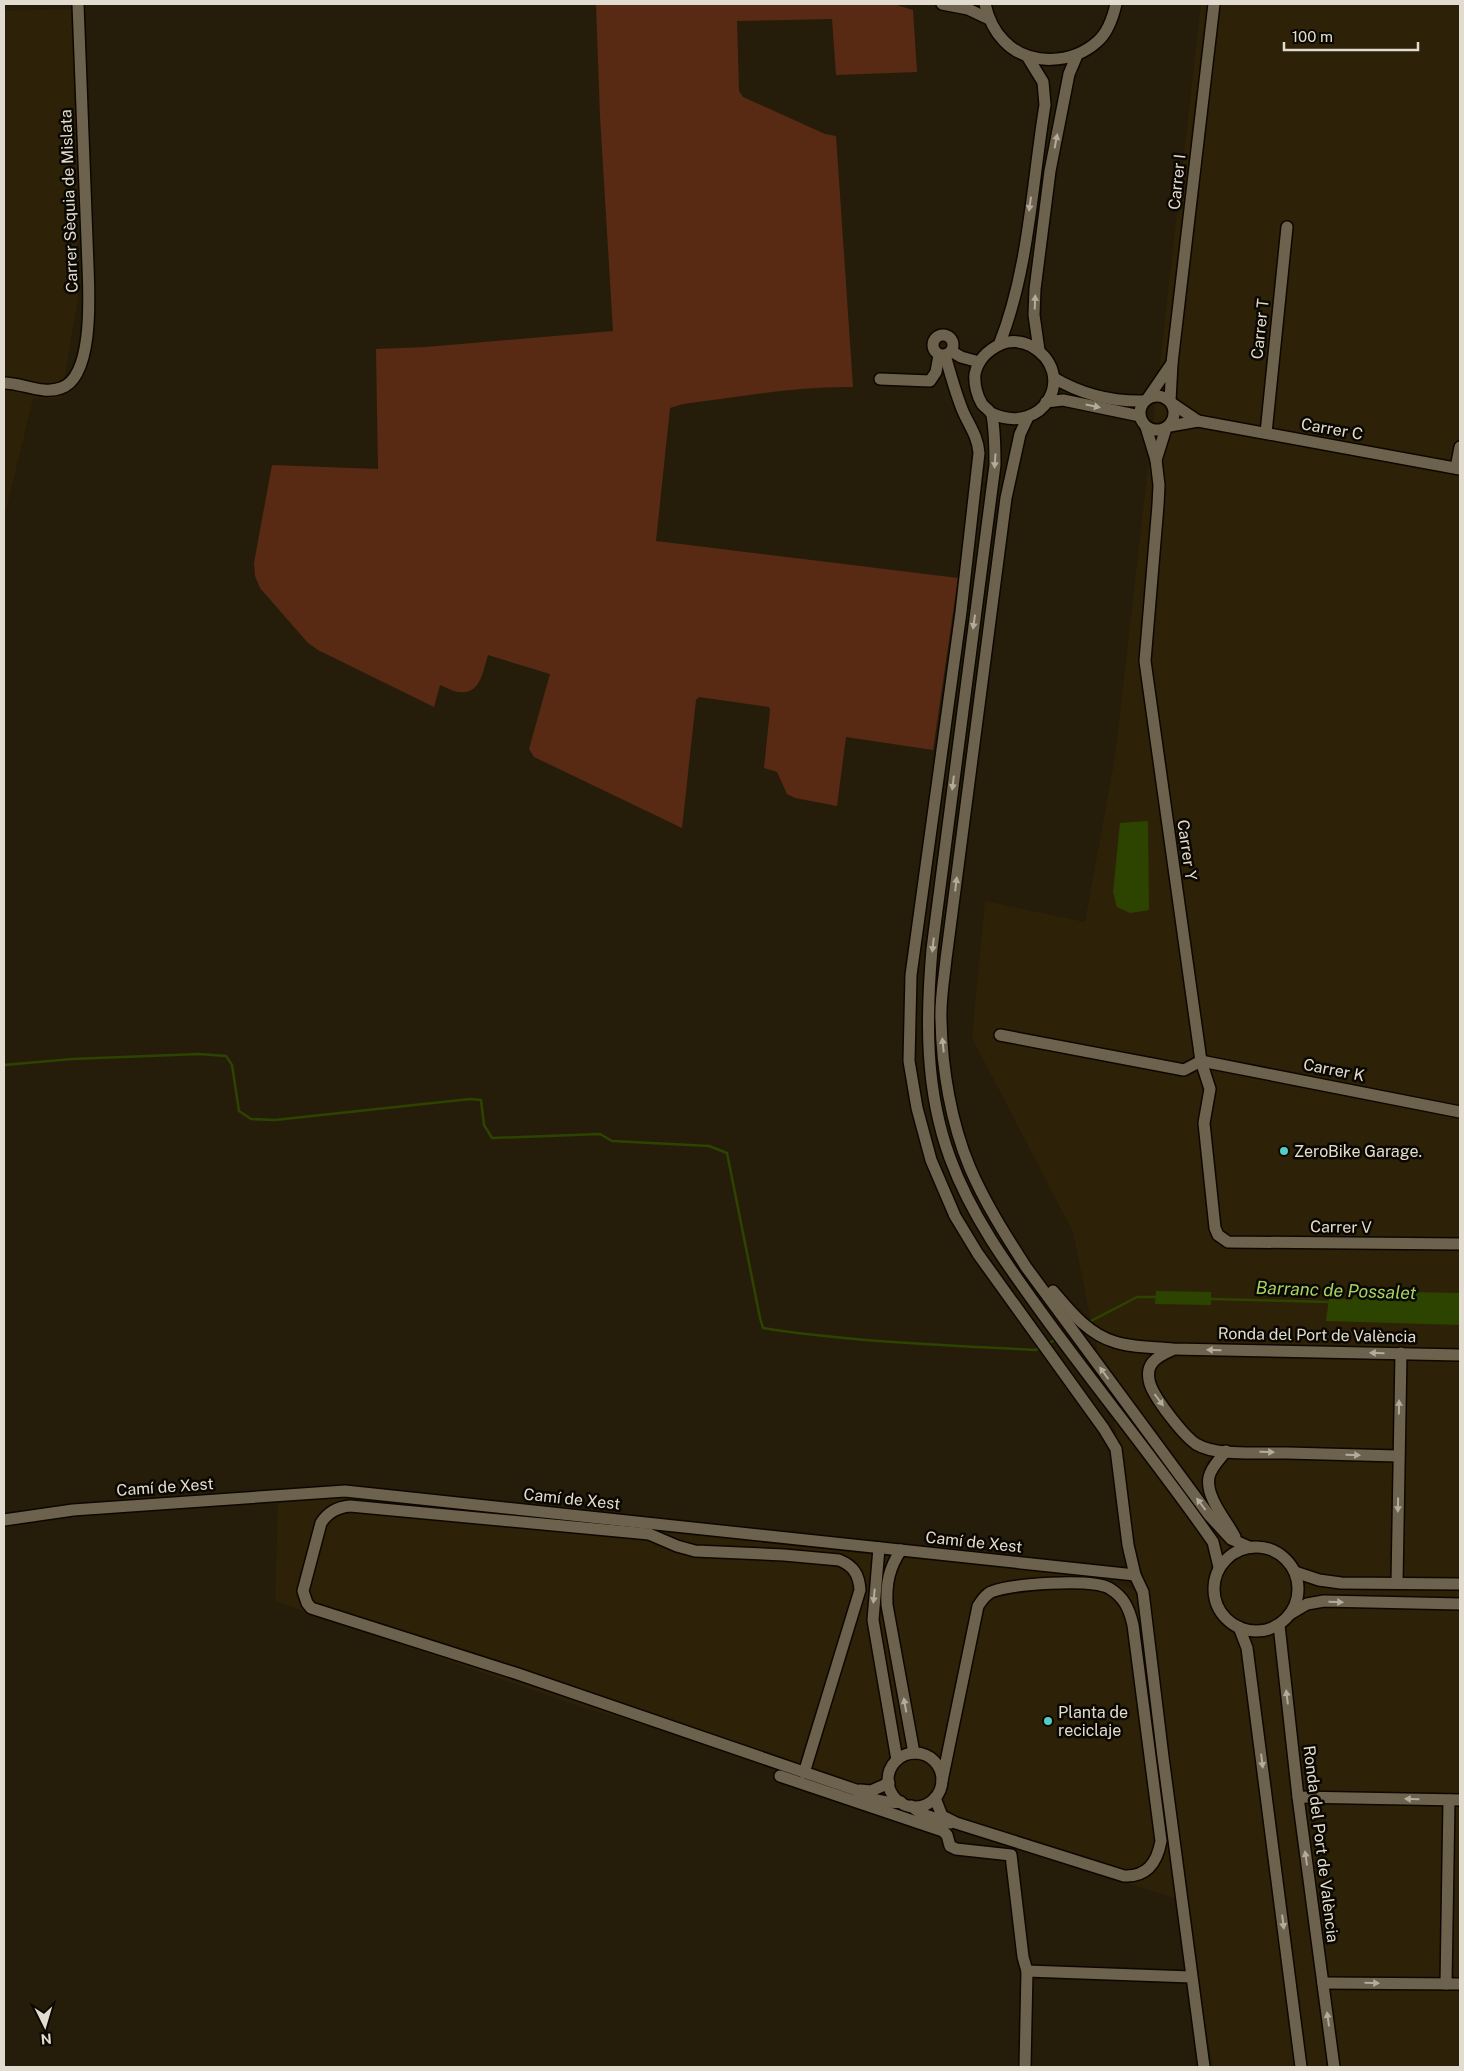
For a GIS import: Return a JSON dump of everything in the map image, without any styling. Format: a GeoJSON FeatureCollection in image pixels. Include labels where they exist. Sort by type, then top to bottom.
{"type":"FeatureCollection","features":[{"type":"Feature","properties":{"kind":"street","name":"Carrer Sèquia de Mislata"},"geometry":{"type":"LineString","coordinates":[[4,383],[42,390],[61,388],[76,377],[86,342],[89,307],[78,4]]}},
{"type":"Feature","properties":{"kind":"street"},"geometry":{"type":"LineString","coordinates":[[942,4],[968,9],[989,19]]}},
{"type":"Feature","properties":{"kind":"street"},"geometry":{"type":"LineString","coordinates":[[985,4],[989,19],[1004,42],[1027,56],[1052,60],[1077,55],[1099,41],[1113,19],[1116,4]]}},
{"type":"Feature","properties":{"kind":"street","name":"Carrer I"},"geometry":{"type":"LineString","coordinates":[[1171,402],[1172,363],[1214,4]]}},
{"type":"Feature","properties":{"kind":"street"},"geometry":{"type":"LineString","coordinates":[[1039,350],[1034,315],[1035,289],[1050,170],[1069,74],[1077,55]]}},
{"type":"Feature","properties":{"kind":"street"},"geometry":{"type":"LineString","coordinates":[[999,345],[1011,314],[1021,272],[1045,105],[1043,82],[1027,56]]}},
{"type":"Feature","properties":{"kind":"street","name":"Carrer T"},"geometry":{"type":"LineString","coordinates":[[1266,433],[1287,227]]}},
{"type":"Feature","properties":{"kind":"street"},"geometry":{"type":"LineString","coordinates":[[1012,341],[1026,343],[1039,350],[1050,364],[1054,378],[1051,394],[1040,410],[1020,420],[1004,419],[991,413],[982,403],[976,390],[975,375],[979,362],[986,352],[1012,341]]}},
{"type":"Feature","properties":{"kind":"street"},"geometry":{"type":"LineString","coordinates":[[945,354],[979,362]]}},
{"type":"Feature","properties":{"kind":"street"},"geometry":{"type":"LineString","coordinates":[[880,379],[930,381],[945,354]]}},
{"type":"Feature","properties":{"kind":"street"},"geometry":{"type":"LineString","coordinates":[[945,354],[954,389],[970,428],[978,440],[979,453],[961,612],[911,975],[909,1062],[917,1108],[931,1160],[955,1216],[978,1254],[1104,1429],[1116,1449],[1124,1522],[1135,1575],[1143,1592],[1204,2067]]}},
{"type":"Feature","properties":{"kind":"street","name":"Carrer I"},"geometry":{"type":"LineString","coordinates":[[1146,400],[1172,363]]}},
{"type":"Feature","properties":{"kind":"street"},"geometry":{"type":"LineString","coordinates":[[1054,378],[1071,388],[1119,400],[1146,400],[1158,395],[1171,402],[1175,414],[1168,427],[1160,430],[1146,427],[1140,416],[1140,410],[1146,400]]}},
{"type":"Feature","properties":{"kind":"street"},"geometry":{"type":"LineString","coordinates":[[1046,402],[1064,400],[1140,416]]}},
{"type":"Feature","properties":{"kind":"street","name":"Carrer C"},"geometry":{"type":"LineString","coordinates":[[1171,402],[1198,421]]}},
{"type":"Feature","properties":{"kind":"street"},"geometry":{"type":"LineString","coordinates":[[991,413],[996,441],[995,465],[932,949],[927,1024],[933,1093],[950,1158],[967,1198],[993,1244],[1089,1377],[1213,1542],[1219,1567]]}},
{"type":"Feature","properties":{"kind":"street"},"geometry":{"type":"LineString","coordinates":[[1028,417],[1020,434],[1006,498],[946,959],[941,1019],[945,1066],[955,1122],[967,1159],[999,1226],[1026,1267],[1209,1515],[1231,1540],[1261,1546],[1280,1554],[1295,1572],[1298,1589],[1295,1607],[1279,1625],[1262,1631],[1245,1630],[1229,1622],[1219,1611],[1215,1602],[1213,1588],[1215,1575],[1219,1567],[1229,1556],[1244,1544]]}},
{"type":"Feature","properties":{"kind":"street","name":"Carrer C"},"geometry":{"type":"LineString","coordinates":[[1168,427],[1198,421],[1458,468]]}},
{"type":"Feature","properties":{"kind":"street","name":"Carrer Y"},"geometry":{"type":"LineString","coordinates":[[1146,427],[1156,460],[1159,485],[1145,661],[1201,1061],[1210,1089],[1204,1123],[1215,1228],[1222,1240]]}},
{"type":"Feature","properties":{"kind":"street","name":"Carrer Y"},"geometry":{"type":"LineString","coordinates":[[1156,460],[1168,427]]}},
{"type":"Feature","properties":{"kind":"street"},"geometry":{"type":"LineString","coordinates":[[1458,468],[1460,447]]}},
{"type":"Feature","properties":{"kind":"street"},"geometry":{"type":"LineString","coordinates":[[1000,1035],[1184,1070],[1201,1061]]}},
{"type":"Feature","properties":{"kind":"street","name":"Carrer K"},"geometry":{"type":"LineString","coordinates":[[1201,1061],[1460,1112]]}},
{"type":"Feature","properties":{"kind":"street","name":"Ronda del Port de València"},"geometry":{"type":"LineString","coordinates":[[945,1066],[966,1138],[979,1174],[995,1206],[1037,1271],[1072,1314],[1092,1331],[1114,1342],[1173,1349],[1460,1354]]}},
{"type":"Feature","properties":{"kind":"street","name":"Carrer V"},"geometry":{"type":"LineString","coordinates":[[1222,1240],[1228,1242],[1460,1244]]}},
{"type":"Feature","properties":{"kind":"street"},"geometry":{"type":"LineString","coordinates":[[1173,1349],[1156,1356],[1149,1373],[1150,1383],[1154,1394],[1186,1435],[1197,1444],[1226,1451],[1398,1456]]}},
{"type":"Feature","properties":{"kind":"street"},"geometry":{"type":"LineString","coordinates":[[1397,1583],[1401,1353]]}},
{"type":"Feature","properties":{"kind":"street"},"geometry":{"type":"LineString","coordinates":[[1226,1451],[1213,1468],[1209,1478],[1209,1486],[1215,1503],[1244,1544]]}},
{"type":"Feature","properties":{"kind":"street","name":"Camí de Xest"},"geometry":{"type":"LineString","coordinates":[[4,1520],[74,1510],[345,1491],[1135,1575]]}},
{"type":"Feature","properties":{"kind":"street"},"geometry":{"type":"LineString","coordinates":[[804,1773],[860,1590],[859,1579],[848,1564],[839,1560],[784,1555],[695,1551],[677,1546],[649,1534],[350,1506],[333,1510],[321,1523],[303,1591],[304,1597],[311,1608],[518,1674],[804,1773],[856,1790],[871,1791],[889,1783]]}},
{"type":"Feature","properties":{"kind":"street"},"geometry":{"type":"LineString","coordinates":[[879,1548],[873,1620],[897,1760]]}},
{"type":"Feature","properties":{"kind":"street"},"geometry":{"type":"LineString","coordinates":[[901,1550],[889,1571],[886,1588],[887,1604],[914,1753]]}},
{"type":"Feature","properties":{"kind":"street"},"geometry":{"type":"LineString","coordinates":[[1295,1572],[1319,1580],[1341,1583],[1460,1584]]}},
{"type":"Feature","properties":{"kind":"street"},"geometry":{"type":"LineString","coordinates":[[856,1790],[888,1804],[921,1806],[935,1798],[939,1793],[948,1760],[948,1747],[978,1606],[984,1597],[1000,1590],[1061,1582],[1107,1587],[1120,1596],[1129,1609],[1133,1625],[1161,1841],[1153,1865],[1141,1874],[1124,1876],[956,1823],[942,1816],[935,1798]]}},
{"type":"Feature","properties":{"kind":"street"},"geometry":{"type":"LineString","coordinates":[[1290,1614],[1307,1604],[1324,1601],[1460,1604]]}},
{"type":"Feature","properties":{"kind":"street","name":"Ronda del Port de València"},"geometry":{"type":"LineString","coordinates":[[1279,1625],[1298,1797],[1334,2067]]}},
{"type":"Feature","properties":{"kind":"street"},"geometry":{"type":"LineString","coordinates":[[1239,1628],[1247,1648],[1301,2067]]}},
{"type":"Feature","properties":{"kind":"street"},"geometry":{"type":"LineString","coordinates":[[926,1756],[942,1752],[948,1747]]}},
{"type":"Feature","properties":{"kind":"street"},"geometry":{"type":"LineString","coordinates":[[942,1781],[942,1775],[936,1763],[926,1756],[914,1753],[897,1760],[890,1770],[889,1783],[893,1794],[922,1814],[946,1823],[956,1823]]}},
{"type":"Feature","properties":{"kind":"street"},"geometry":{"type":"LineString","coordinates":[[780,1776],[942,1830],[947,1836],[950,1846],[956,1849],[1011,1855],[1023,1957],[1027,1971],[1026,2067]]}},
{"type":"Feature","properties":{"kind":"street"},"geometry":{"type":"LineString","coordinates":[[1298,1797],[1454,1800],[1446,1984]]}},
{"type":"Feature","properties":{"kind":"street"},"geometry":{"type":"LineString","coordinates":[[1027,1971],[1191,1977]]}},
{"type":"Feature","properties":{"kind":"street"},"geometry":{"type":"LineString","coordinates":[[1323,1982],[1460,1984]]}},
{"type":"Feature","properties":{"kind":"shaded area"},"geometry":{"type":"Polygon","coordinates":[[[596,4],[893,4],[913,10],[917,72],[836,75],[832,19],[737,21],[739,91],[743,97],[825,134],[836,136],[853,387],[810,388],[768,392],[683,404],[670,408],[656,541],[958,578],[933,750],[846,737],[837,806],[795,798],[787,794],[777,772],[764,768],[769,707],[699,697],[696,700],[682,828],[534,757],[529,749],[550,674],[488,655],[477,686],[466,692],[459,692],[440,685],[434,707],[318,650],[308,643],[260,588],[255,576],[254,563],[272,465],[378,469],[376,349],[426,347],[613,331],[600,116],[596,4]]]}},
{"type":"Feature","properties":{"kind":"shaded area"},"geometry":{"type":"Polygon","coordinates":[[[1201,4],[1460,4],[1460,2067],[1213,2067],[1203,2014],[1147,1590],[1131,1531],[1120,1449],[1073,1232],[972,1038],[985,901],[1085,922],[1115,757],[1201,4]]]}},
{"type":"Feature","properties":{"kind":"shaded area"},"geometry":{"type":"Polygon","coordinates":[[[75,9],[78,299],[61,398],[33,399],[4,514],[4,11],[75,9]]]}},
{"type":"Feature","properties":{"kind":"shaded area"},"geometry":{"type":"Polygon","coordinates":[[[1148,821],[1149,910],[1130,913],[1117,907],[1113,892],[1120,823],[1148,821]]]}},
{"type":"Feature","properties":{"kind":"shaded area"},"geometry":{"type":"Polygon","coordinates":[[[1156,1291],[1211,1292],[1211,1305],[1155,1304],[1156,1291]]]}},
{"type":"Feature","properties":{"kind":"shaded area"},"geometry":{"type":"Polygon","coordinates":[[[1360,1291],[1460,1293],[1460,1325],[1326,1321],[1329,1299],[1351,1299],[1360,1291]]]}},
{"type":"Feature","properties":{"kind":"shaded area"},"geometry":{"type":"Polygon","coordinates":[[[334,1497],[648,1531],[1092,1575],[1139,1592],[1178,1899],[879,1804],[688,1738],[579,1706],[275,1601],[278,1503],[334,1497]]]}},
{"type":"Feature","properties":{"kind":"waterway"},"geometry":{"type":"LineString","coordinates":[[4,1065],[72,1059],[199,1054],[226,1056],[232,1065],[239,1111],[251,1119],[275,1120],[470,1099],[481,1100],[484,1125],[492,1138],[600,1134],[612,1141],[709,1146],[727,1153],[763,1328],[830,1337],[899,1342],[1035,1350],[1042,1347]]}},
{"type":"Feature","properties":{"kind":"waterway"},"geometry":{"type":"LineString","coordinates":[[1089,1322],[1137,1297],[1156,1297]]}},
{"type":"Feature","properties":{"kind":"waterway","name":"Barranc de Possalet"},"geometry":{"type":"LineString","coordinates":[[1211,1299],[1331,1302]]}},
{"type":"Feature","properties":{"kind":"waterway"},"geometry":{"type":"LineString","coordinates":[[1047,1344],[1057,1339]]}},
{"type":"Feature","properties":{"kind":"place","name":"ZeroBike Garage."},"geometry":{"type":"Point","coordinates":[1284,1151]}},
{"type":"Feature","properties":{"kind":"place","name":"Planta de reciclaje"},"geometry":{"type":"Point","coordinates":[1048,1721]}}]}
